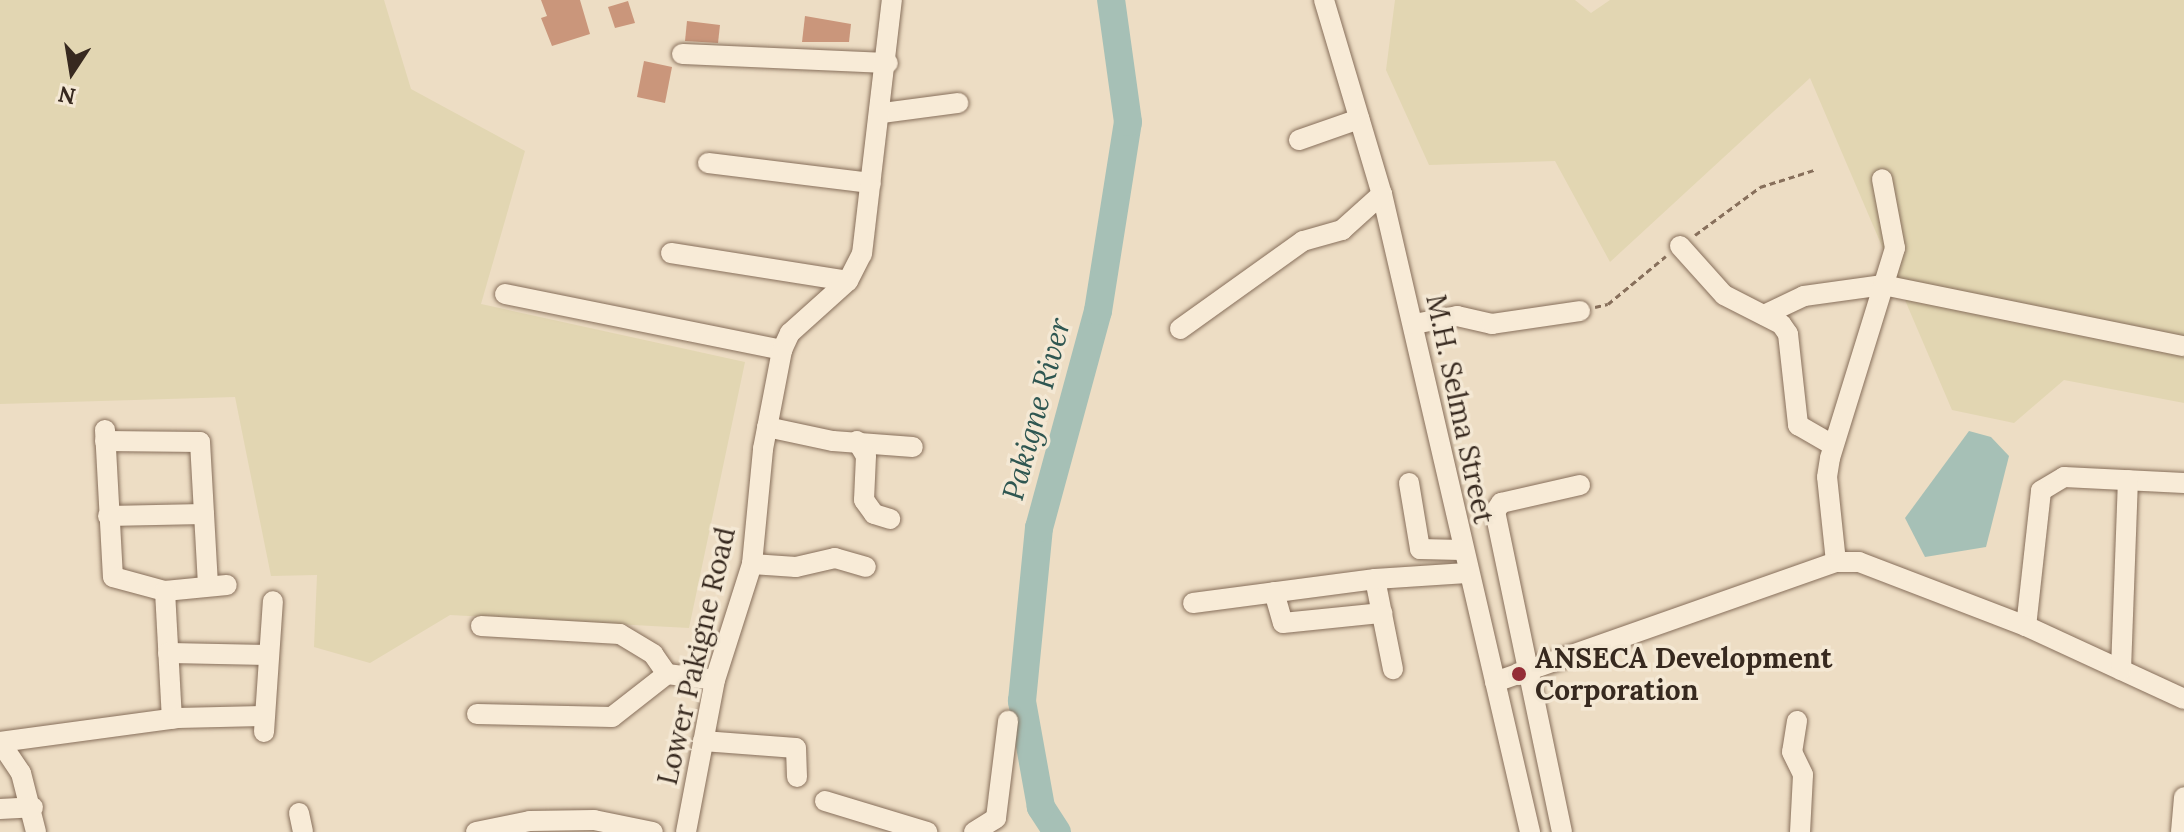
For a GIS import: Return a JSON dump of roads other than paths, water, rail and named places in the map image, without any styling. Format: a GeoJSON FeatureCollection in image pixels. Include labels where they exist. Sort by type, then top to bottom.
{"type":"FeatureCollection","features":[{"type":"Feature","properties":{"kind":"street","name":"Lower Pakigne Road"},"geometry":{"type":"LineString","coordinates":[[686,832],[715,680],[752,564],[767,427],[782,350],[790,333],[848,281],[863,250],[888,63],[892,0]]}},
{"type":"Feature","properties":{"kind":"street","name":"M.H. Selma Street"},"geometry":{"type":"LineString","coordinates":[[1324,0],[1382,194],[1414,324],[1467,573],[1530,832]]}},
{"type":"Feature","properties":{"kind":"street"},"geometry":{"type":"LineString","coordinates":[[682,54],[888,63]]}},
{"type":"Feature","properties":{"kind":"street"},"geometry":{"type":"LineString","coordinates":[[882,113],[958,103]]}},
{"type":"Feature","properties":{"kind":"street"},"geometry":{"type":"LineString","coordinates":[[1299,140],[1359,119]]}},
{"type":"Feature","properties":{"kind":"street"},"geometry":{"type":"LineString","coordinates":[[708,163],[871,183]]}},
{"type":"Feature","properties":{"kind":"street"},"geometry":{"type":"LineString","coordinates":[[1836,562],[1827,477],[1832,445],[1895,248],[1882,179]]}},
{"type":"Feature","properties":{"kind":"street"},"geometry":{"type":"LineString","coordinates":[[1180,329],[1303,241],[1342,230],[1382,194]]}},
{"type":"Feature","properties":{"kind":"street"},"geometry":{"type":"LineString","coordinates":[[1680,246],[1724,295],[1764,315],[1788,334],[1798,425],[1832,445]]}},
{"type":"Feature","properties":{"kind":"street"},"geometry":{"type":"LineString","coordinates":[[671,253],[848,281]]}},
{"type":"Feature","properties":{"kind":"street"},"geometry":{"type":"LineString","coordinates":[[1764,315],[1817,292],[1883,285],[2184,346]]}},
{"type":"Feature","properties":{"kind":"street"},"geometry":{"type":"LineString","coordinates":[[505,294],[782,350]]}},
{"type":"Feature","properties":{"kind":"street"},"geometry":{"type":"LineString","coordinates":[[1414,324],[1460,316],[1492,324],[1580,311]]}},
{"type":"Feature","properties":{"kind":"street"},"geometry":{"type":"LineString","coordinates":[[767,427],[833,441],[913,447]]}},
{"type":"Feature","properties":{"kind":"street"},"geometry":{"type":"LineString","coordinates":[[105,436],[198,440],[204,514],[217,585],[165,591],[113,577],[105,436]]}},
{"type":"Feature","properties":{"kind":"street"},"geometry":{"type":"LineString","coordinates":[[857,441],[866,456],[864,500],[874,514],[890,519]]}},
{"type":"Feature","properties":{"kind":"street"},"geometry":{"type":"LineString","coordinates":[[2026,626],[2041,491],[2064,477],[2184,483]]}},
{"type":"Feature","properties":{"kind":"street"},"geometry":{"type":"LineString","coordinates":[[2121,670],[2128,480]]}},
{"type":"Feature","properties":{"kind":"street"},"geometry":{"type":"LineString","coordinates":[[1409,483],[1420,549],[1462,550]]}},
{"type":"Feature","properties":{"kind":"street"},"geometry":{"type":"LineString","coordinates":[[1562,832],[1496,508],[1580,485]]}},
{"type":"Feature","properties":{"kind":"street"},"geometry":{"type":"LineString","coordinates":[[108,516],[204,514]]}},
{"type":"Feature","properties":{"kind":"street"},"geometry":{"type":"LineString","coordinates":[[752,564],[796,567],[820,557],[866,567]]}},
{"type":"Feature","properties":{"kind":"street"},"geometry":{"type":"LineString","coordinates":[[1495,682],[1836,562],[1859,562],[2026,626],[2184,699]]}},
{"type":"Feature","properties":{"kind":"street"},"geometry":{"type":"LineString","coordinates":[[1193,603],[1375,579],[1467,573]]}},
{"type":"Feature","properties":{"kind":"street"},"geometry":{"type":"LineString","coordinates":[[1375,579],[1393,669]]}},
{"type":"Feature","properties":{"kind":"street"},"geometry":{"type":"LineString","coordinates":[[165,591],[172,719]]}},
{"type":"Feature","properties":{"kind":"street"},"geometry":{"type":"LineString","coordinates":[[1274,592],[1283,623],[1382,613]]}},
{"type":"Feature","properties":{"kind":"street"},"geometry":{"type":"LineString","coordinates":[[36,832],[33,807],[21,773],[0,742],[172,719],[263,724],[273,601]]}},
{"type":"Feature","properties":{"kind":"street"},"geometry":{"type":"LineString","coordinates":[[481,626],[620,634],[653,654],[667,674]]}},
{"type":"Feature","properties":{"kind":"street"},"geometry":{"type":"LineString","coordinates":[[168,653],[269,655]]}},
{"type":"Feature","properties":{"kind":"street"},"geometry":{"type":"LineString","coordinates":[[477,714],[612,717],[667,674],[715,680]]}},
{"type":"Feature","properties":{"kind":"street"},"geometry":{"type":"LineString","coordinates":[[974,832],[996,818],[1008,721]]}},
{"type":"Feature","properties":{"kind":"street"},"geometry":{"type":"LineString","coordinates":[[1797,721],[1792,752],[1803,775],[1800,832]]}},
{"type":"Feature","properties":{"kind":"street"},"geometry":{"type":"LineString","coordinates":[[703,741],[796,748],[797,777]]}},
{"type":"Feature","properties":{"kind":"street"},"geometry":{"type":"LineString","coordinates":[[2182,824],[2184,797]]}},
{"type":"Feature","properties":{"kind":"street"},"geometry":{"type":"LineString","coordinates":[[825,801],[927,832]]}},
{"type":"Feature","properties":{"kind":"street"},"geometry":{"type":"LineString","coordinates":[[0,809],[33,807]]}},
{"type":"Feature","properties":{"kind":"street"},"geometry":{"type":"LineString","coordinates":[[476,832],[530,821],[594,820],[653,832]]}},
{"type":"Feature","properties":{"kind":"waterway","name":"Pakigne River"},"geometry":{"type":"LineString","coordinates":[[1057,832],[1041,807],[1022,701],[1039,528],[1098,311],[1128,122],[1111,0]]}},
{"type":"Feature","properties":{"kind":"place","name":"ANSECA Development Corporation"},"geometry":{"type":"Point","coordinates":[1519,674]}}]}
